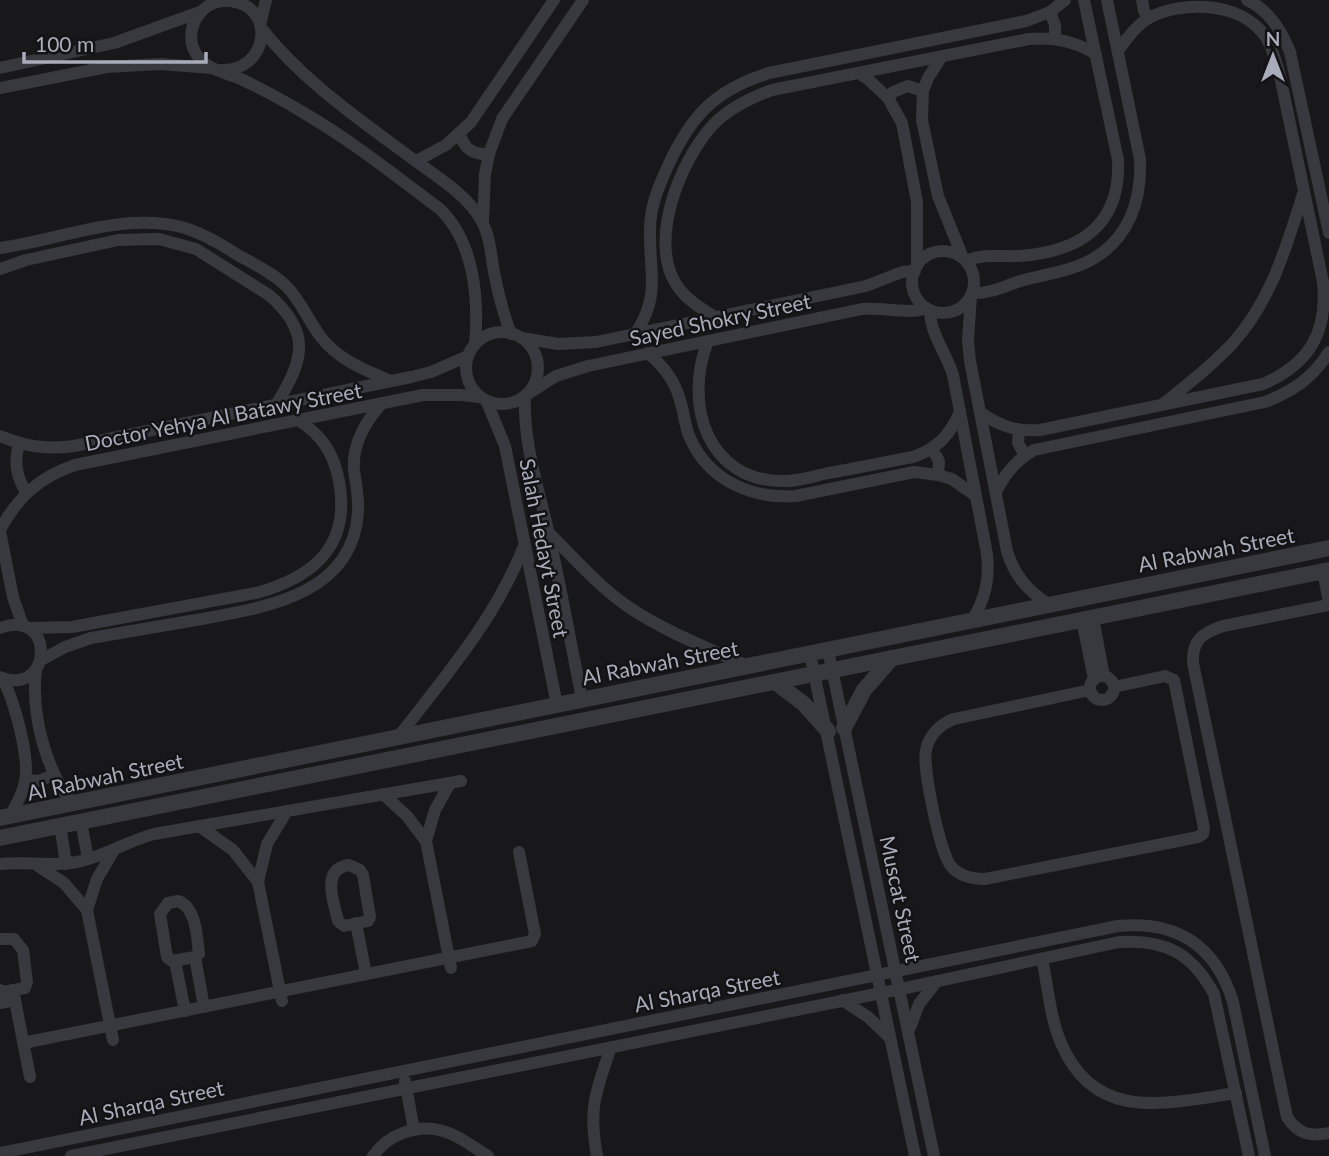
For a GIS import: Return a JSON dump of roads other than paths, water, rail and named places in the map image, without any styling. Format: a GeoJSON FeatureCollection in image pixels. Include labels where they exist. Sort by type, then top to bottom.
{"type":"FeatureCollection","features":[{"type":"Feature","properties":{"kind":"street"},"geometry":{"type":"LineString","coordinates":[[0,88],[107,67],[160,64],[216,69],[239,68],[255,56],[260,47],[260,26],[266,0]]}},
{"type":"Feature","properties":{"kind":"street"},"geometry":{"type":"LineString","coordinates":[[416,161],[439,150],[460,134],[482,108],[554,0]]}},
{"type":"Feature","properties":{"kind":"street"},"geometry":{"type":"LineString","coordinates":[[200,12],[192,27],[192,44],[200,59],[264,90],[327,127],[450,218],[458,229],[468,254],[477,315],[475,344],[468,356],[468,383],[483,399],[507,404],[526,395],[534,385],[538,365],[535,354],[517,336],[499,296],[483,222],[485,174],[502,119],[583,0]]}},
{"type":"Feature","properties":{"kind":"street"},"geometry":{"type":"LineString","coordinates":[[636,333],[645,319],[654,288],[650,227],[656,192],[676,147],[694,118],[710,103],[747,80],[1026,21],[1049,12],[1066,0]]}},
{"type":"Feature","properties":{"kind":"street"},"geometry":{"type":"LineString","coordinates":[[964,260],[985,255],[1016,256],[1058,249],[1093,230],[1108,214],[1119,180],[1118,160],[1084,0]]}},
{"type":"Feature","properties":{"kind":"street"},"geometry":{"type":"LineString","coordinates":[[859,73],[888,98],[901,123],[917,202],[916,268],[913,287],[920,302],[928,309],[939,313],[958,310],[972,295],[1073,268],[1091,260],[1121,234],[1131,217],[1140,189],[1140,159],[1107,0]]}},
{"type":"Feature","properties":{"kind":"street"},"geometry":{"type":"LineString","coordinates":[[1142,0],[1148,18]]}},
{"type":"Feature","properties":{"kind":"street"},"geometry":{"type":"LineString","coordinates":[[1247,0],[1270,16],[1282,33],[1290,52],[1329,233]]}},
{"type":"Feature","properties":{"kind":"street"},"geometry":{"type":"LineString","coordinates":[[0,68],[114,43],[200,12],[214,1],[232,1],[241,4],[256,16],[260,26],[286,58],[315,85],[463,198],[483,222]]}},
{"type":"Feature","properties":{"kind":"street"},"geometry":{"type":"LineString","coordinates":[[981,413],[999,424],[1019,430],[1040,430],[1262,384],[1287,372],[1307,353],[1320,328],[1325,301],[1280,76],[1273,50],[1264,34],[1234,11],[1216,6],[1188,5],[1148,18],[1131,33],[1118,51]]}},
{"type":"Feature","properties":{"kind":"street"},"geometry":{"type":"LineString","coordinates":[[1049,12],[1055,24],[1055,38]]}},
{"type":"Feature","properties":{"kind":"street"},"geometry":{"type":"LineString","coordinates":[[717,318],[687,297],[675,283],[667,248],[669,213],[689,160],[700,141],[714,124],[741,104],[772,90],[1029,39],[1055,38],[1096,54]]}},
{"type":"Feature","properties":{"kind":"street"},"geometry":{"type":"LineString","coordinates":[[942,56],[923,91],[922,120],[938,196],[964,260],[974,276],[968,340],[970,361],[1010,561],[1025,586],[1048,604]]}},
{"type":"Feature","properties":{"kind":"street"},"geometry":{"type":"LineString","coordinates":[[1280,76],[1295,74]]}},
{"type":"Feature","properties":{"kind":"street"},"geometry":{"type":"LineString","coordinates":[[888,98],[893,92],[908,86],[923,91]]}},
{"type":"Feature","properties":{"kind":"street"},"geometry":{"type":"LineString","coordinates":[[460,134],[462,142],[473,153],[489,154]]}},
{"type":"Feature","properties":{"kind":"street"},"geometry":{"type":"LineString","coordinates":[[1161,405],[1212,365],[1234,342],[1252,317],[1269,290],[1281,262],[1304,191]]}},
{"type":"Feature","properties":{"kind":"street"},"geometry":{"type":"LineString","coordinates":[[0,248],[119,224],[164,224],[207,236],[275,276],[297,298],[326,343],[344,359],[392,381]]}},
{"type":"Feature","properties":{"kind":"street"},"geometry":{"type":"LineString","coordinates":[[0,269],[26,260],[118,240],[159,239],[196,249],[269,295],[278,303],[298,333],[300,346],[295,373],[276,405]]}},
{"type":"Feature","properties":{"kind":"street"},"geometry":{"type":"LineString","coordinates":[[916,268],[930,254],[938,252],[956,254],[964,260]]}},
{"type":"Feature","properties":{"kind":"street","name":"Sayed Shokry Street"},"geometry":{"type":"LineString","coordinates":[[517,336],[558,344],[577,344],[866,286],[916,268]]}},
{"type":"Feature","properties":{"kind":"street"},"geometry":{"type":"LineString","coordinates":[[654,288],[665,288],[675,283]]}},
{"type":"Feature","properties":{"kind":"street","name":"Sayed Shokry Street"},"geometry":{"type":"LineString","coordinates":[[526,395],[549,380],[572,370],[648,353],[862,309],[928,309]]}},
{"type":"Feature","properties":{"kind":"street"},"geometry":{"type":"LineString","coordinates":[[928,309],[933,331],[949,363],[988,566],[985,595],[972,621]]}},
{"type":"Feature","properties":{"kind":"street"},"geometry":{"type":"LineString","coordinates":[[298,333],[312,325]]}},
{"type":"Feature","properties":{"kind":"street"},"geometry":{"type":"LineString","coordinates":[[475,344],[492,334],[517,336]]}},
{"type":"Feature","properties":{"kind":"street"},"geometry":{"type":"LineString","coordinates":[[709,341],[700,366],[697,393],[700,415],[714,446],[739,469],[771,481],[788,481],[913,457],[932,449],[944,439],[954,427],[960,412]]}},
{"type":"Feature","properties":{"kind":"street"},"geometry":{"type":"LineString","coordinates":[[996,492],[1003,477],[1024,455],[1044,446],[1265,402],[1286,394],[1305,382],[1321,366],[1329,352]]}},
{"type":"Feature","properties":{"kind":"street"},"geometry":{"type":"LineString","coordinates":[[648,353],[667,372],[679,396],[687,430],[699,455],[711,469],[742,489],[760,495],[796,496],[914,472],[938,475],[964,486],[976,496]]}},
{"type":"Feature","properties":{"kind":"street","name":"Doctor Yehya Al Batawy Street"},"geometry":{"type":"LineString","coordinates":[[0,436],[37,448],[74,446],[392,381],[431,372],[468,356]]}},
{"type":"Feature","properties":{"kind":"street"},"geometry":{"type":"LineString","coordinates":[[679,396],[687,390],[697,393]]}},
{"type":"Feature","properties":{"kind":"street","name":"Doctor Yehya Al Batawy Street"},"geometry":{"type":"LineString","coordinates":[[0,530],[11,509],[26,492],[57,471],[75,465],[382,403],[432,395],[483,399]]}},
{"type":"Feature","properties":{"kind":"street","name":"Salah Hedayt Street"},"geometry":{"type":"LineString","coordinates":[[526,395],[524,415],[528,443],[582,699]]}},
{"type":"Feature","properties":{"kind":"street","name":"Salah Hedayt Street"},"geometry":{"type":"LineString","coordinates":[[483,399],[505,446],[557,705]]}},
{"type":"Feature","properties":{"kind":"street"},"geometry":{"type":"LineString","coordinates":[[4,818],[16,805],[26,780],[26,768],[16,713],[1,678],[21,680],[65,647],[91,638],[275,605],[316,584],[348,552],[354,538],[359,510],[355,453],[364,426],[382,403]]}},
{"type":"Feature","properties":{"kind":"street"},"geometry":{"type":"LineString","coordinates":[[0,628],[8,625],[57,629],[87,625],[256,593],[296,578],[326,554],[340,527],[342,498],[333,457],[318,436],[298,421]]}},
{"type":"Feature","properties":{"kind":"street"},"geometry":{"type":"LineString","coordinates":[[1019,430],[1017,443],[1024,455]]}},
{"type":"Feature","properties":{"kind":"street"},"geometry":{"type":"LineString","coordinates":[[19,444],[16,464],[26,492]]}},
{"type":"Feature","properties":{"kind":"street"},"geometry":{"type":"LineString","coordinates":[[932,449],[939,461],[938,475]]}},
{"type":"Feature","properties":{"kind":"street"},"geometry":{"type":"LineString","coordinates":[[333,457],[355,453]]}},
{"type":"Feature","properties":{"kind":"street"},"geometry":{"type":"LineString","coordinates":[[0,530],[13,597],[26,627],[41,644],[36,706],[53,775],[73,804]]}},
{"type":"Feature","properties":{"kind":"street"},"geometry":{"type":"LineString","coordinates":[[549,533],[606,590],[628,606],[676,634],[747,666]]}},
{"type":"Feature","properties":{"kind":"street"},"geometry":{"type":"LineString","coordinates":[[399,736],[489,617],[503,594],[524,545]]}},
{"type":"Feature","properties":{"kind":"street","name":"Al Rabwah Street"},"geometry":{"type":"LineString","coordinates":[[4,818],[1329,548]]}},
{"type":"Feature","properties":{"kind":"street"},"geometry":{"type":"LineString","coordinates":[[988,566],[1000,568],[1010,561]]}},
{"type":"Feature","properties":{"kind":"street"},"geometry":{"type":"LineString","coordinates":[[1326,571],[1329,603],[1209,631],[1199,639],[1193,651],[1193,663],[1287,1117],[1292,1126],[1303,1133],[1329,1133]]}},
{"type":"Feature","properties":{"kind":"street","name":"Al Rabwah Street"},"geometry":{"type":"LineString","coordinates":[[0,838],[1326,571]]}},
{"type":"Feature","properties":{"kind":"street"},"geometry":{"type":"LineString","coordinates":[[1088,619],[1096,682],[1094,697],[1104,699],[1110,696],[1114,687],[1111,680],[1096,682],[954,719],[941,725],[931,736],[925,763],[943,854],[954,870],[969,878],[985,879],[1203,834],[1174,680],[1165,676],[1114,687]]}},
{"type":"Feature","properties":{"kind":"street","name":"Muscat Street"},"geometry":{"type":"LineString","coordinates":[[828,650],[836,729],[877,975],[915,1156]]}},
{"type":"Feature","properties":{"kind":"street","name":"Muscat Street"},"geometry":{"type":"LineString","coordinates":[[810,654],[836,729],[897,971],[934,1156]]}},
{"type":"Feature","properties":{"kind":"street"},"geometry":{"type":"LineString","coordinates":[[775,682],[836,729],[864,690],[892,658]]}},
{"type":"Feature","properties":{"kind":"street"},"geometry":{"type":"LineString","coordinates":[[324,752],[329,772]]}},
{"type":"Feature","properties":{"kind":"street"},"geometry":{"type":"LineString","coordinates":[[26,780],[39,781],[53,775]]}},
{"type":"Feature","properties":{"kind":"street"},"geometry":{"type":"LineString","coordinates":[[0,864],[66,864],[114,850],[139,837],[456,782],[435,810],[426,841]]}},
{"type":"Feature","properties":{"kind":"street"},"geometry":{"type":"LineString","coordinates":[[137,790],[140,809]]}},
{"type":"Feature","properties":{"kind":"street"},"geometry":{"type":"LineString","coordinates":[[383,794],[407,816],[426,841],[450,963]]}},
{"type":"Feature","properties":{"kind":"street"},"geometry":{"type":"LineString","coordinates":[[281,996],[258,882],[267,844],[287,811]]}},
{"type":"Feature","properties":{"kind":"street"},"geometry":{"type":"LineString","coordinates":[[81,821],[88,859]]}},
{"type":"Feature","properties":{"kind":"street"},"geometry":{"type":"LineString","coordinates":[[60,825],[66,864]]}},
{"type":"Feature","properties":{"kind":"street"},"geometry":{"type":"LineString","coordinates":[[199,826],[233,850],[258,882]]}},
{"type":"Feature","properties":{"kind":"street"},"geometry":{"type":"LineString","coordinates":[[113,1040],[87,910],[97,879],[114,850]]}},
{"type":"Feature","properties":{"kind":"street"},"geometry":{"type":"LineString","coordinates":[[23,1044],[204,1007],[281,996],[366,974],[450,963],[532,941],[535,938],[519,852]]}},
{"type":"Feature","properties":{"kind":"street"},"geometry":{"type":"LineString","coordinates":[[34,864],[64,883],[87,910]]}},
{"type":"Feature","properties":{"kind":"street"},"geometry":{"type":"LineString","coordinates":[[349,865],[360,870],[365,880],[370,917],[368,921],[356,923],[344,926],[338,921],[331,883],[334,872],[349,865]]}},
{"type":"Feature","properties":{"kind":"street"},"geometry":{"type":"LineString","coordinates":[[195,957],[175,961],[167,957],[161,919],[164,906],[173,901],[186,904],[191,912],[199,951],[195,957],[204,1007]]}},
{"type":"Feature","properties":{"kind":"street"},"geometry":{"type":"LineString","coordinates":[[356,923],[366,974]]}},
{"type":"Feature","properties":{"kind":"street","name":"Al Sharqa Street"},"geometry":{"type":"LineString","coordinates":[[0,1153],[1118,926],[1156,926],[1192,940],[1219,967],[1227,984],[1265,1156]]}},
{"type":"Feature","properties":{"kind":"street"},"geometry":{"type":"LineString","coordinates":[[0,939],[14,939],[23,950],[27,984],[25,988],[9,993],[0,1003]]}},
{"type":"Feature","properties":{"kind":"street","name":"Al Sharqa Street"},"geometry":{"type":"LineString","coordinates":[[71,1156],[1139,940],[1158,943],[1176,951],[1198,969],[1213,993],[1249,1156]]}},
{"type":"Feature","properties":{"kind":"street"},"geometry":{"type":"LineString","coordinates":[[1042,958],[1061,1044],[1078,1072],[1097,1088],[1119,1100],[1135,1104],[1236,1093]]}},
{"type":"Feature","properties":{"kind":"street"},"geometry":{"type":"LineString","coordinates":[[175,961],[185,1011]]}},
{"type":"Feature","properties":{"kind":"street"},"geometry":{"type":"LineString","coordinates":[[909,1031],[919,1004],[937,981]]}},
{"type":"Feature","properties":{"kind":"street"},"geometry":{"type":"LineString","coordinates":[[9,993],[30,1077]]}},
{"type":"Feature","properties":{"kind":"street"},"geometry":{"type":"LineString","coordinates":[[842,1000],[868,1017],[890,1038]]}},
{"type":"Feature","properties":{"kind":"street"},"geometry":{"type":"LineString","coordinates":[[597,1156],[593,1108],[611,1046]]}},
{"type":"Feature","properties":{"kind":"street"},"geometry":{"type":"LineString","coordinates":[[403,1071],[414,1130]]}},
{"type":"Feature","properties":{"kind":"street"},"geometry":{"type":"LineString","coordinates":[[216,1108],[219,1126]]}},
{"type":"Feature","properties":{"kind":"street"},"geometry":{"type":"LineString","coordinates":[[373,1156],[388,1140],[400,1134],[429,1128],[443,1130],[488,1156]]}}]}
